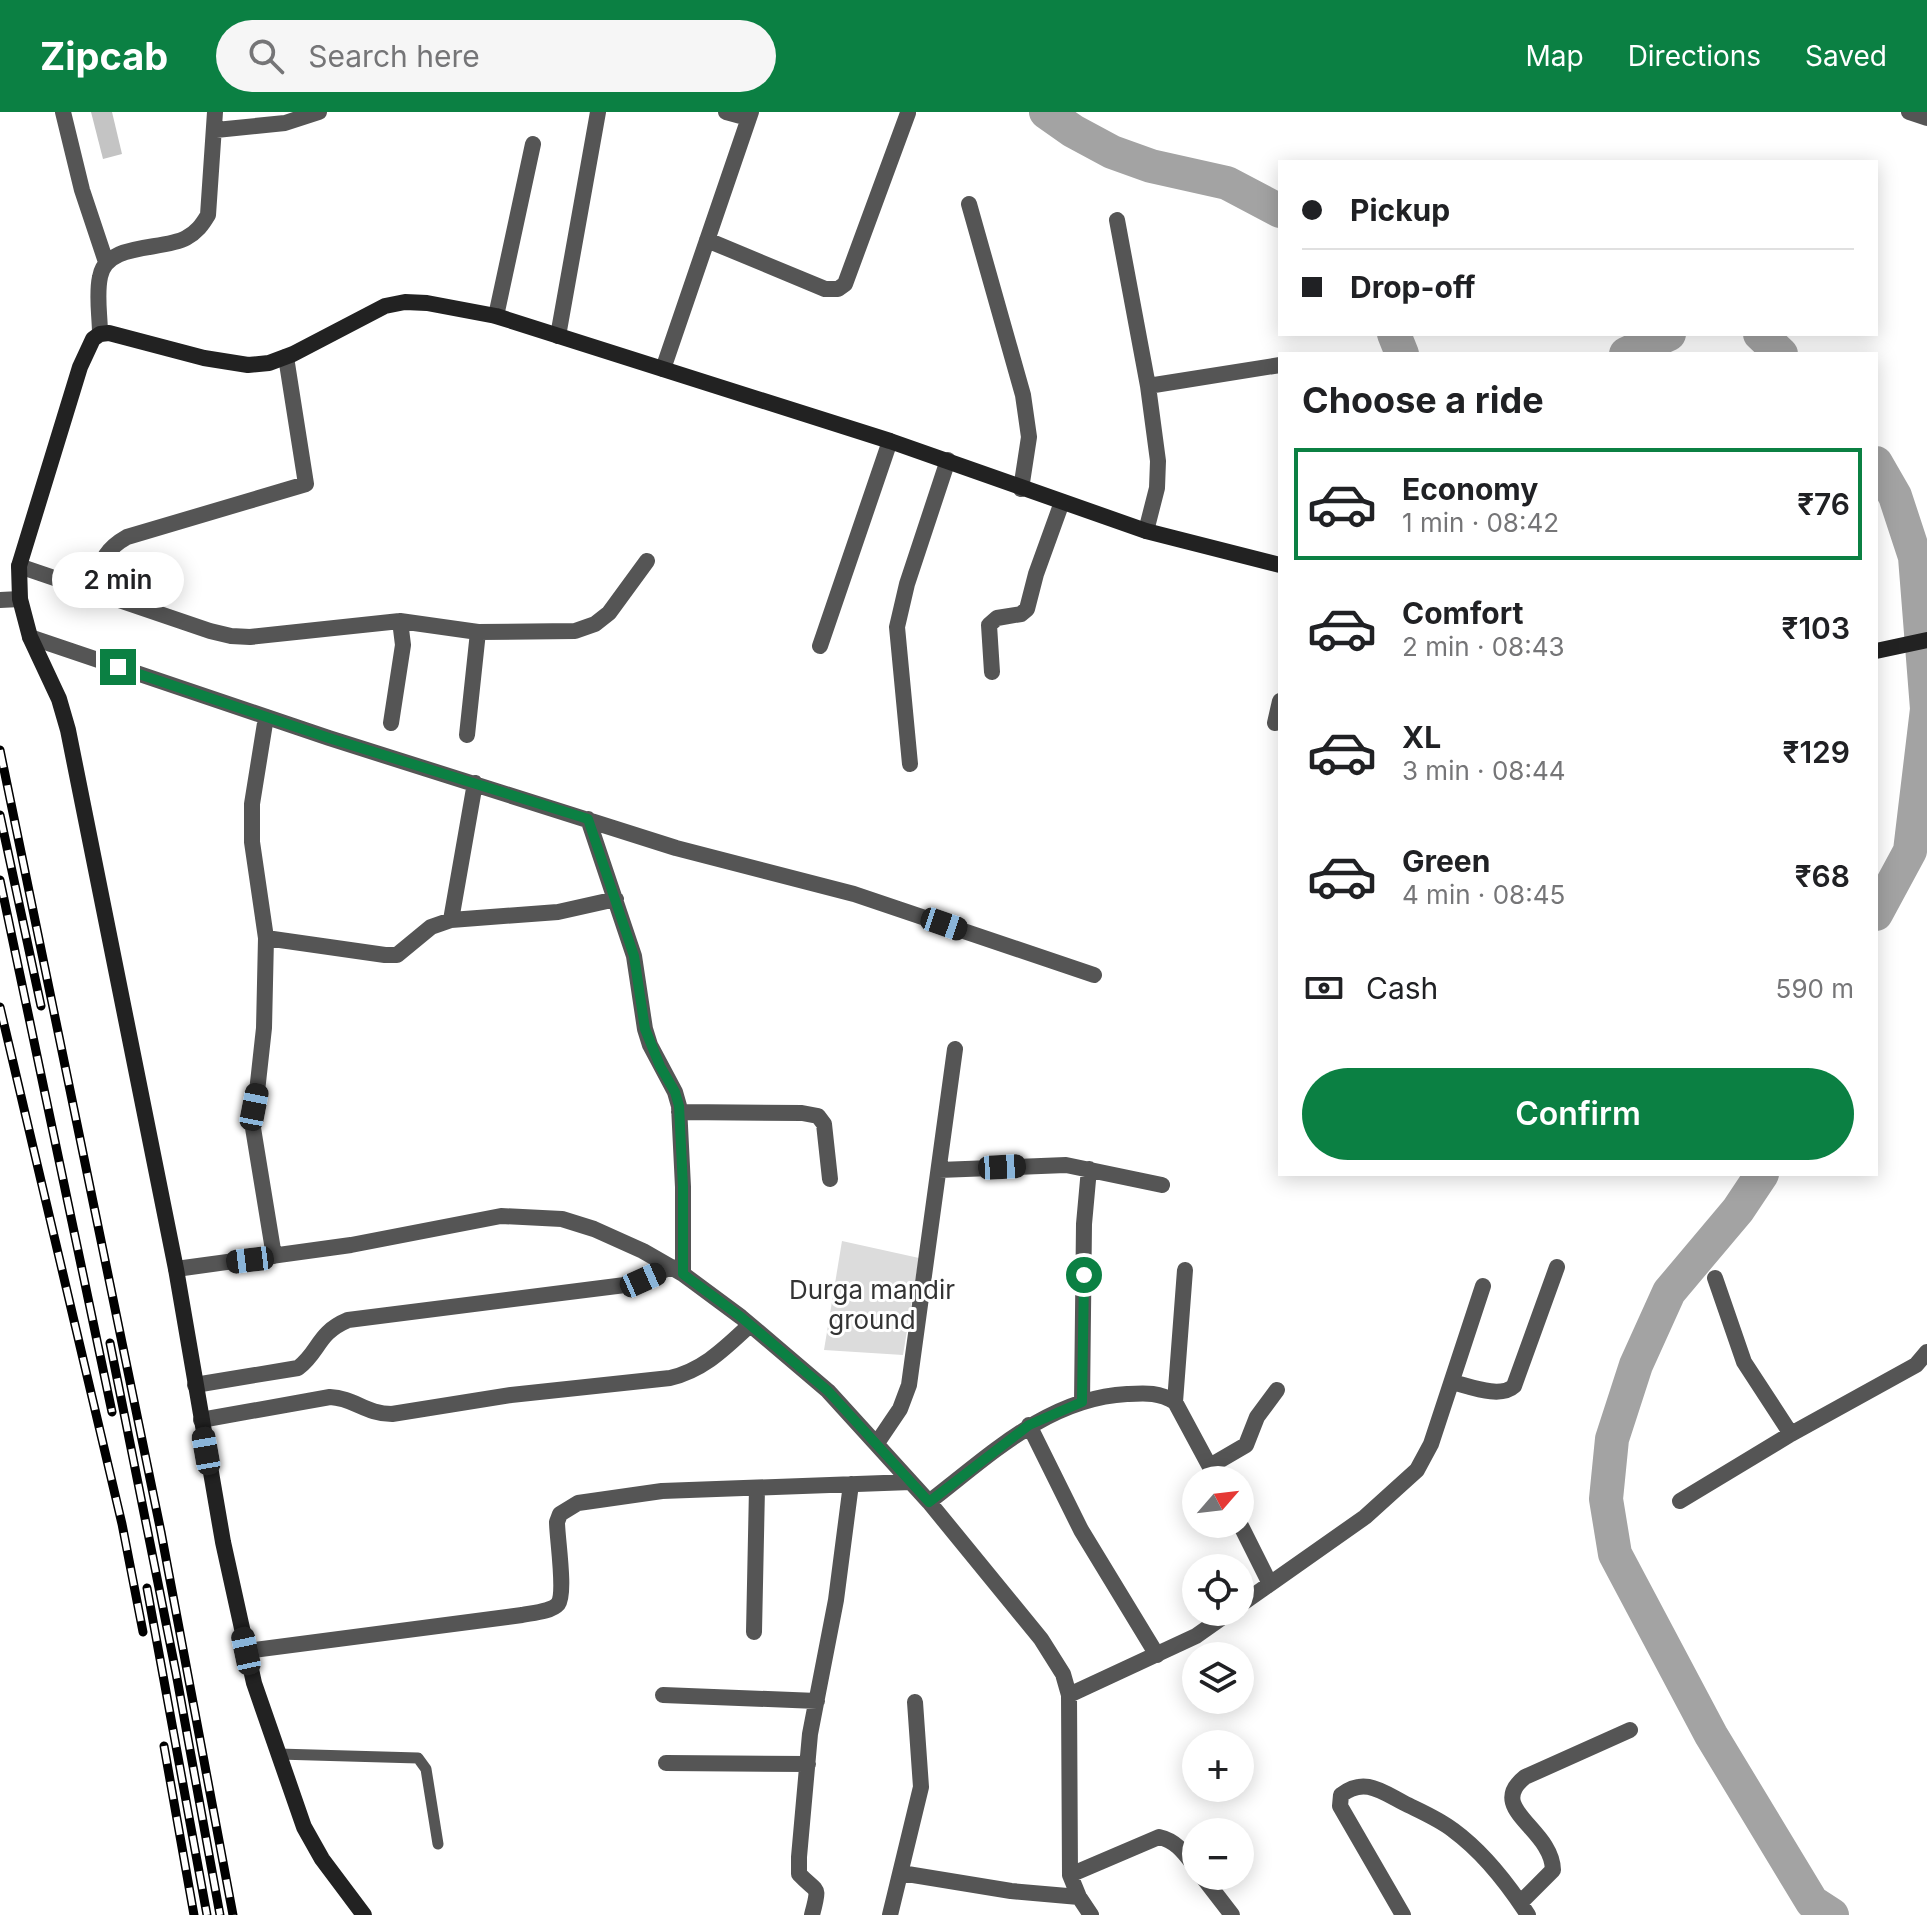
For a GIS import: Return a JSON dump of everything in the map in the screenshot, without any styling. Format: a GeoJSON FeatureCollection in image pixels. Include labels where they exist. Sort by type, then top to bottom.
{"type":"FeatureCollection","features":[{"type":"Feature","properties":{"kind":"street"},"geometry":{"type":"LineString","coordinates":[[63,112],[82,190],[106,262]]}},
{"type":"Feature","properties":{"kind":"street"},"geometry":{"type":"LineString","coordinates":[[215,112],[208,215],[199,229],[184,239],[121,254],[106,262],[100,276],[100,334],[88,349],[80,367],[19,566],[20,599],[30,637],[59,699],[68,730],[176,1269],[201,1420],[246,1651],[304,1827],[322,1859],[364,1915]]}},
{"type":"Feature","properties":{"kind":"street"},"geometry":{"type":"LineString","coordinates":[[216,130],[285,123],[319,112]]}},
{"type":"Feature","properties":{"kind":"street"},"geometry":{"type":"LineString","coordinates":[[558,336],[598,112]]}},
{"type":"Feature","properties":{"kind":"street"},"geometry":{"type":"LineString","coordinates":[[663,369],[750,115],[726,112]]}},
{"type":"Feature","properties":{"kind":"street"},"geometry":{"type":"LineString","coordinates":[[1909,112],[1927,118]]}},
{"type":"Feature","properties":{"kind":"street"},"geometry":{"type":"LineString","coordinates":[[707,240],[825,289],[838,289],[845,284],[908,113]]}},
{"type":"Feature","properties":{"kind":"street"},"geometry":{"type":"LineString","coordinates":[[496,316],[533,144]]}},
{"type":"Feature","properties":{"kind":"street"},"geometry":{"type":"LineString","coordinates":[[969,204],[1023,395],[1029,437],[1021,489]]}},
{"type":"Feature","properties":{"kind":"street"},"geometry":{"type":"LineString","coordinates":[[1117,220],[1148,386],[1158,474],[1146,531]]}},
{"type":"Feature","properties":{"kind":"street"},"geometry":{"type":"LineString","coordinates":[[100,334],[120,334],[204,358],[248,365],[286,357],[385,306],[405,302],[496,316],[948,460],[1021,489],[1146,531],[1278,564]]}},
{"type":"Feature","properties":{"kind":"street"},"geometry":{"type":"LineString","coordinates":[[91,590],[105,554],[114,544],[127,537],[306,484],[286,357]]}},
{"type":"Feature","properties":{"kind":"street"},"geometry":{"type":"LineString","coordinates":[[1148,386],[1278,365]]}},
{"type":"Feature","properties":{"kind":"street"},"geometry":{"type":"LineString","coordinates":[[820,646],[890,441]]}},
{"type":"Feature","properties":{"kind":"street"},"geometry":{"type":"LineString","coordinates":[[910,764],[897,627],[907,584],[948,460]]}},
{"type":"Feature","properties":{"kind":"street"},"geometry":{"type":"LineString","coordinates":[[992,672],[989,625],[997,618],[1021,614],[1027,609],[1062,502]]}},
{"type":"Feature","properties":{"kind":"street"},"geometry":{"type":"LineString","coordinates":[[19,566],[231,636],[250,637],[400,621],[478,632],[575,631],[595,624],[609,613],[647,561]]}},
{"type":"Feature","properties":{"kind":"street"},"geometry":{"type":"LineString","coordinates":[[0,600],[20,599]]}},
{"type":"Feature","properties":{"kind":"street"},"geometry":{"type":"LineString","coordinates":[[391,723],[403,645],[400,621]]}},
{"type":"Feature","properties":{"kind":"street"},"geometry":{"type":"LineString","coordinates":[[467,735],[478,632]]}},
{"type":"Feature","properties":{"kind":"street"},"geometry":{"type":"LineString","coordinates":[[30,637],[266,717],[676,848],[854,894],[1094,975]]}},
{"type":"Feature","properties":{"kind":"street"},"geometry":{"type":"LineString","coordinates":[[1878,651],[1927,640]]}},
{"type":"Feature","properties":{"kind":"street"},"geometry":{"type":"LineString","coordinates":[[1275,723],[1278,710]]}},
{"type":"Feature","properties":{"kind":"street"},"geometry":{"type":"LineString","coordinates":[[266,717],[252,804],[252,842],[266,938],[264,1028],[253,1128],[274,1256]]}},
{"type":"Feature","properties":{"kind":"street"},"geometry":{"type":"LineString","coordinates":[[451,920],[475,783]]}},
{"type":"Feature","properties":{"kind":"street"},"geometry":{"type":"LineString","coordinates":[[588,819],[634,956],[645,1029],[655,1056],[675,1092],[679,1112],[683,1187],[678,1271]]}},
{"type":"Feature","properties":{"kind":"street"},"geometry":{"type":"LineString","coordinates":[[266,938],[397,955],[431,927],[451,920],[558,912],[616,899]]}},
{"type":"Feature","properties":{"kind":"street"},"geometry":{"type":"LineString","coordinates":[[877,1443],[900,1409],[909,1385],[955,1049]]}},
{"type":"Feature","properties":{"kind":"street"},"geometry":{"type":"LineString","coordinates":[[679,1112],[802,1113],[818,1116],[824,1124],[830,1179]]}},
{"type":"Feature","properties":{"kind":"street"},"geometry":{"type":"LineString","coordinates":[[939,1170],[1066,1165],[1162,1185]]}},
{"type":"Feature","properties":{"kind":"street"},"geometry":{"type":"LineString","coordinates":[[1082,1402],[1084,1224],[1089,1169]]}},
{"type":"Feature","properties":{"kind":"street"},"geometry":{"type":"LineString","coordinates":[[176,1269],[351,1245],[501,1216],[528,1216],[562,1219],[594,1229],[678,1271],[750,1325],[828,1391],[929,1502],[1041,1639],[1063,1674],[1069,1695],[1070,1875],[1091,1915]]}},
{"type":"Feature","properties":{"kind":"street"},"geometry":{"type":"LineString","coordinates":[[1452,1382],[1501,1392],[1509,1391],[1514,1386],[1557,1267]]}},
{"type":"Feature","properties":{"kind":"street"},"geometry":{"type":"LineString","coordinates":[[1175,1402],[1185,1270]]}},
{"type":"Feature","properties":{"kind":"street"},"geometry":{"type":"LineString","coordinates":[[195,1385],[298,1368],[332,1327],[348,1320],[625,1285],[678,1271]]}},
{"type":"Feature","properties":{"kind":"street"},"geometry":{"type":"LineString","coordinates":[[1715,1278],[1744,1362],[1791,1434]]}},
{"type":"Feature","properties":{"kind":"street"},"geometry":{"type":"LineString","coordinates":[[1254,1595],[1365,1517],[1417,1470],[1431,1444],[1483,1286]]}},
{"type":"Feature","properties":{"kind":"street"},"geometry":{"type":"LineString","coordinates":[[201,1420],[330,1397],[340,1398],[377,1414],[392,1414],[511,1395],[670,1378],[687,1374],[716,1357],[750,1325]]}},
{"type":"Feature","properties":{"kind":"street"},"geometry":{"type":"LineString","coordinates":[[1680,1501],[1791,1434],[1916,1365],[1927,1352]]}},
{"type":"Feature","properties":{"kind":"street"},"geometry":{"type":"LineString","coordinates":[[1222,1466],[1246,1445],[1257,1417],[1277,1390]]}},
{"type":"Feature","properties":{"kind":"street"},"geometry":{"type":"LineString","coordinates":[[929,1502],[1029,1425],[1099,1397],[1164,1395],[1175,1402],[1210,1466]]}},
{"type":"Feature","properties":{"kind":"street"},"geometry":{"type":"LineString","coordinates":[[1029,1425],[1081,1530],[1157,1655]]}},
{"type":"Feature","properties":{"kind":"street"},"geometry":{"type":"LineString","coordinates":[[246,1651],[522,1615],[555,1607],[560,1602],[562,1589],[557,1522],[560,1514],[578,1503],[662,1491],[911,1482]]}},
{"type":"Feature","properties":{"kind":"street"},"geometry":{"type":"LineString","coordinates":[[812,1915],[817,1889],[798,1870],[808,1764],[836,1600],[851,1484]]}},
{"type":"Feature","properties":{"kind":"street"},"geometry":{"type":"LineString","coordinates":[[754,1632],[757,1488]]}},
{"type":"Feature","properties":{"kind":"street"},"geometry":{"type":"LineString","coordinates":[[1247,1538],[1270,1584]]}},
{"type":"Feature","properties":{"kind":"street"},"geometry":{"type":"LineString","coordinates":[[1069,1695],[1196,1636],[1210,1626]]}},
{"type":"Feature","properties":{"kind":"street"},"geometry":{"type":"LineString","coordinates":[[663,1695],[817,1701]]}},
{"type":"Feature","properties":{"kind":"street"},"geometry":{"type":"LineString","coordinates":[[890,1915],[921,1787],[915,1702]]}},
{"type":"Feature","properties":{"kind":"street"},"geometry":{"type":"LineString","coordinates":[[1403,1915],[1347,1821],[1340,1806],[1341,1795],[1351,1787],[1367,1785],[1453,1829],[1488,1863],[1524,1909],[1553,1870],[1553,1859],[1549,1848],[1512,1805],[1510,1795],[1513,1787],[1525,1777],[1630,1730]]}},
{"type":"Feature","properties":{"kind":"street"},"geometry":{"type":"LineString","coordinates":[[666,1763],[808,1764]]}},
{"type":"Feature","properties":{"kind":"street"},"geometry":{"type":"LineString","coordinates":[[1070,1875],[1159,1837],[1170,1839],[1182,1850]]}},
{"type":"Feature","properties":{"kind":"street"},"geometry":{"type":"LineString","coordinates":[[901,1873],[1011,1891],[1079,1897]]}},
{"type":"Feature","properties":{"kind":"street"},"geometry":{"type":"LineString","coordinates":[[1213,1890],[1232,1915]]}},
{"type":"Feature","properties":{"kind":"lane"},"geometry":{"type":"LineString","coordinates":[[278,1754],[418,1758],[426,1769],[438,1844]]}},
{"type":"Feature","properties":{"kind":"green space","name":"Durga mandir ground"},"geometry":{"type":"Polygon","coordinates":[[[842,1241],[919,1258],[903,1355],[824,1350],[842,1241]]]}},
{"type":"Feature","properties":{"kind":"building"},"geometry":{"type":"Polygon","coordinates":[[[91,112],[112,112],[122,154],[103,159],[91,112]]]}},
{"type":"Feature","properties":{"kind":"waterway"},"geometry":{"type":"LineString","coordinates":[[1046,112],[1112,152],[1151,166],[1227,183],[1278,210]]}},
{"type":"Feature","properties":{"kind":"waterway"},"geometry":{"type":"LineString","coordinates":[[1395,336],[1401,352]]}},
{"type":"Feature","properties":{"kind":"waterway"},"geometry":{"type":"LineString","coordinates":[[1630,352],[1665,336]]}},
{"type":"Feature","properties":{"kind":"waterway"},"geometry":{"type":"LineString","coordinates":[[1762,336],[1779,352]]}},
{"type":"Feature","properties":{"kind":"waterway"},"geometry":{"type":"LineString","coordinates":[[1878,466],[1895,496],[1915,557],[1927,709],[1910,851],[1878,910]]}},
{"type":"Feature","properties":{"kind":"waterway"},"geometry":{"type":"LineString","coordinates":[[1761,1176],[1738,1210],[1669,1292],[1636,1365],[1612,1439],[1606,1499],[1615,1554],[1711,1735],[1812,1902],[1832,1915]]}},
{"type":"Feature","properties":{"kind":"railway"},"geometry":{"type":"LineString","coordinates":[[0,750],[161,1532],[233,1915]]}},
{"type":"Feature","properties":{"kind":"railway"},"geometry":{"type":"LineString","coordinates":[[0,815],[41,1006]]}},
{"type":"Feature","properties":{"kind":"railway"},"geometry":{"type":"LineString","coordinates":[[0,880],[112,1412]]}},
{"type":"Feature","properties":{"kind":"railway"},"geometry":{"type":"LineString","coordinates":[[0,1007],[122,1524],[143,1632]]}},
{"type":"Feature","properties":{"kind":"railway"},"geometry":{"type":"LineString","coordinates":[[110,1343],[176,1673],[220,1915]]}},
{"type":"Feature","properties":{"kind":"railway"},"geometry":{"type":"LineString","coordinates":[[147,1588],[207,1915]]}},
{"type":"Feature","properties":{"kind":"railway"},"geometry":{"type":"LineString","coordinates":[[164,1746],[194,1915]]}},
{"type":"Feature","properties":{"kind":"route"},"geometry":{"type":"LineString","coordinates":[[118,667],[329,738],[588,819],[629,936],[650,1045],[679,1106],[683,1274],[741,1317],[828,1391],[929,1502],[1029,1425],[1082,1402],[1084,1275]]}}]}
